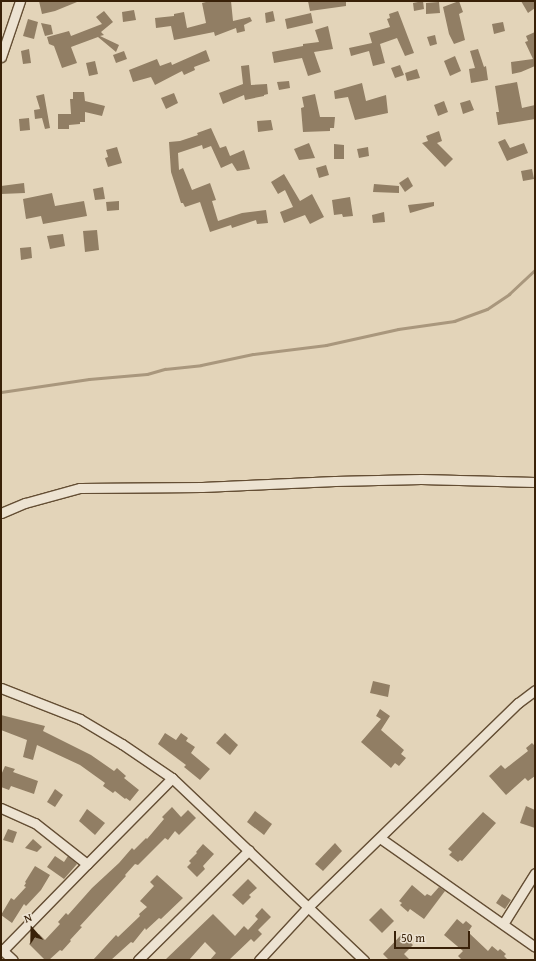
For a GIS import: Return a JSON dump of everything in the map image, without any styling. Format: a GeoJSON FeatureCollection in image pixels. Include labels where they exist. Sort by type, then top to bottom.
{"type":"FeatureCollection","features":[{"type":"Feature","properties":{"kind":"street"},"geometry":{"type":"LineString","coordinates":[[1,57],[20,1]]}},
{"type":"Feature","properties":{"kind":"street"},"geometry":{"type":"LineString","coordinates":[[1,513],[25,503],[80,488],[202,487],[335,481],[421,480],[535,482]]}},
{"type":"Feature","properties":{"kind":"street"},"geometry":{"type":"LineString","coordinates":[[1,688],[80,719],[122,744],[172,778],[364,960]]}},
{"type":"Feature","properties":{"kind":"street"},"geometry":{"type":"LineString","coordinates":[[259,960],[308,907],[518,703],[535,690]]}},
{"type":"Feature","properties":{"kind":"street"},"geometry":{"type":"LineString","coordinates":[[13,960],[2,949],[172,778]]}},
{"type":"Feature","properties":{"kind":"street"},"geometry":{"type":"LineString","coordinates":[[1,808],[35,823],[87,864]]}},
{"type":"Feature","properties":{"kind":"street"},"geometry":{"type":"LineString","coordinates":[[380,838],[535,947]]}},
{"type":"Feature","properties":{"kind":"street"},"geometry":{"type":"LineString","coordinates":[[138,960],[249,850]]}},
{"type":"Feature","properties":{"kind":"street"},"geometry":{"type":"LineString","coordinates":[[503,924],[535,873]]}},
{"type":"Feature","properties":{"kind":"building"},"geometry":{"type":"Polygon","coordinates":[[[39,1],[77,2],[55,11],[42,14],[39,1]]]}},
{"type":"Feature","properties":{"kind":"building"},"geometry":{"type":"Polygon","coordinates":[[[210,1],[231,1],[233,21],[250,17],[252,21],[244,25],[245,31],[237,33],[236,28],[215,36],[214,32],[174,40],[171,26],[156,28],[155,18],[174,16],[174,14],[184,12],[187,28],[206,23],[202,3],[210,1]]]}},
{"type":"Feature","properties":{"kind":"building"},"geometry":{"type":"Polygon","coordinates":[[[308,1],[346,1],[346,6],[310,11],[308,1]]]}},
{"type":"Feature","properties":{"kind":"building"},"geometry":{"type":"Polygon","coordinates":[[[423,1],[424,9],[414,11],[413,3],[423,1]]]}},
{"type":"Feature","properties":{"kind":"building"},"geometry":{"type":"Polygon","coordinates":[[[459,1],[463,12],[459,14],[465,40],[454,44],[449,34],[443,7],[459,1]]]}},
{"type":"Feature","properties":{"kind":"building"},"geometry":{"type":"Polygon","coordinates":[[[521,1],[535,1],[535,8],[528,13],[521,1]]]}},
{"type":"Feature","properties":{"kind":"building"},"geometry":{"type":"Polygon","coordinates":[[[439,2],[440,13],[426,14],[426,3],[439,2]]]}},
{"type":"Feature","properties":{"kind":"building"},"geometry":{"type":"Polygon","coordinates":[[[134,10],[136,20],[123,22],[122,12],[134,10]]]}},
{"type":"Feature","properties":{"kind":"building"},"geometry":{"type":"Polygon","coordinates":[[[104,11],[113,22],[101,32],[104,35],[100,36],[119,45],[116,52],[98,37],[71,47],[77,63],[62,68],[54,46],[49,44],[47,37],[69,31],[71,36],[102,24],[96,17],[104,11]]]}},
{"type":"Feature","properties":{"kind":"building"},"geometry":{"type":"Polygon","coordinates":[[[273,11],[275,21],[266,23],[265,13],[273,11]]]}},
{"type":"Feature","properties":{"kind":"building"},"geometry":{"type":"Polygon","coordinates":[[[398,11],[414,53],[405,56],[397,38],[380,44],[385,63],[373,66],[369,51],[351,56],[349,48],[372,43],[369,33],[390,27],[387,19],[390,18],[389,14],[398,11]]]}},
{"type":"Feature","properties":{"kind":"building"},"geometry":{"type":"Polygon","coordinates":[[[311,13],[313,23],[287,29],[285,19],[311,13]]]}},
{"type":"Feature","properties":{"kind":"building"},"geometry":{"type":"Polygon","coordinates":[[[28,19],[38,22],[34,39],[23,36],[28,19]]]}},
{"type":"Feature","properties":{"kind":"building"},"geometry":{"type":"Polygon","coordinates":[[[503,22],[505,31],[494,34],[492,24],[503,22]]]}},
{"type":"Feature","properties":{"kind":"building"},"geometry":{"type":"Polygon","coordinates":[[[41,23],[51,25],[53,34],[45,36],[41,23]]]}},
{"type":"Feature","properties":{"kind":"building"},"geometry":{"type":"Polygon","coordinates":[[[328,26],[333,49],[314,52],[321,72],[308,76],[302,58],[274,63],[272,52],[303,46],[303,44],[319,42],[315,30],[328,26]]]}},
{"type":"Feature","properties":{"kind":"building"},"geometry":{"type":"Polygon","coordinates":[[[535,32],[535,66],[512,74],[511,62],[533,59],[525,42],[528,41],[526,36],[535,32]]]}},
{"type":"Feature","properties":{"kind":"building"},"geometry":{"type":"Polygon","coordinates":[[[435,35],[437,44],[430,46],[427,37],[435,35]]]}},
{"type":"Feature","properties":{"kind":"building"},"geometry":{"type":"Polygon","coordinates":[[[29,49],[31,63],[23,64],[21,51],[29,49]]]}},
{"type":"Feature","properties":{"kind":"building"},"geometry":{"type":"Polygon","coordinates":[[[478,49],[484,67],[486,66],[488,80],[471,83],[469,69],[475,68],[470,51],[478,49]]]}},
{"type":"Feature","properties":{"kind":"building"},"geometry":{"type":"Polygon","coordinates":[[[206,50],[210,61],[194,67],[195,70],[184,75],[182,71],[155,85],[151,77],[133,82],[129,70],[157,59],[160,66],[171,62],[172,65],[206,50]]]}},
{"type":"Feature","properties":{"kind":"building"},"geometry":{"type":"Polygon","coordinates":[[[124,51],[127,59],[116,63],[113,55],[124,51]]]}},
{"type":"Feature","properties":{"kind":"building"},"geometry":{"type":"Polygon","coordinates":[[[455,56],[461,71],[450,76],[444,61],[455,56]]]}},
{"type":"Feature","properties":{"kind":"building"},"geometry":{"type":"Polygon","coordinates":[[[95,61],[98,74],[89,76],[86,63],[95,61]]]}},
{"type":"Feature","properties":{"kind":"building"},"geometry":{"type":"Polygon","coordinates":[[[249,65],[251,85],[267,84],[268,94],[245,100],[244,95],[223,104],[219,93],[243,84],[241,66],[249,65]]]}},
{"type":"Feature","properties":{"kind":"building"},"geometry":{"type":"Polygon","coordinates":[[[400,65],[404,75],[395,78],[391,68],[400,65]]]}},
{"type":"Feature","properties":{"kind":"building"},"geometry":{"type":"Polygon","coordinates":[[[417,69],[420,78],[407,81],[405,73],[417,69]]]}},
{"type":"Feature","properties":{"kind":"building"},"geometry":{"type":"Polygon","coordinates":[[[289,81],[290,88],[279,90],[277,82],[289,81]]]}},
{"type":"Feature","properties":{"kind":"building"},"geometry":{"type":"Polygon","coordinates":[[[517,82],[522,108],[535,105],[535,119],[498,125],[496,112],[499,112],[495,86],[517,82]]]}},
{"type":"Feature","properties":{"kind":"building"},"geometry":{"type":"Polygon","coordinates":[[[362,83],[366,101],[386,95],[388,113],[355,120],[348,97],[335,99],[334,91],[362,83]]]}},
{"type":"Feature","properties":{"kind":"building"},"geometry":{"type":"Polygon","coordinates":[[[73,92],[84,92],[85,101],[105,106],[102,116],[85,112],[85,122],[69,125],[69,129],[58,129],[58,114],[71,114],[70,99],[73,99],[73,92]]]}},
{"type":"Feature","properties":{"kind":"building"},"geometry":{"type":"Polygon","coordinates":[[[174,93],[178,103],[166,109],[161,98],[174,93]]]}},
{"type":"Feature","properties":{"kind":"building"},"geometry":{"type":"Polygon","coordinates":[[[44,94],[50,128],[45,129],[42,118],[35,119],[34,110],[40,109],[36,96],[44,94]]]}},
{"type":"Feature","properties":{"kind":"building"},"geometry":{"type":"Polygon","coordinates":[[[315,94],[320,117],[335,117],[334,128],[330,128],[330,131],[303,132],[301,108],[304,107],[302,97],[315,94]]]}},
{"type":"Feature","properties":{"kind":"building"},"geometry":{"type":"Polygon","coordinates":[[[470,100],[474,110],[463,114],[460,103],[470,100]]]}},
{"type":"Feature","properties":{"kind":"building"},"geometry":{"type":"Polygon","coordinates":[[[444,101],[448,112],[438,116],[434,105],[444,101]]]}},
{"type":"Feature","properties":{"kind":"building"},"geometry":{"type":"Polygon","coordinates":[[[29,118],[30,130],[20,131],[19,119],[29,118]]]}},
{"type":"Feature","properties":{"kind":"building"},"geometry":{"type":"Polygon","coordinates":[[[271,120],[273,130],[258,132],[257,121],[271,120]]]}},
{"type":"Feature","properties":{"kind":"building"},"geometry":{"type":"Polygon","coordinates":[[[211,128],[220,148],[226,146],[230,156],[244,150],[250,169],[237,171],[232,163],[221,168],[211,146],[203,149],[202,145],[178,153],[179,170],[183,168],[192,190],[210,183],[216,200],[212,201],[218,221],[242,213],[266,210],[268,223],[257,224],[256,220],[232,228],[231,225],[210,232],[200,202],[185,207],[183,203],[181,203],[171,172],[169,142],[180,141],[198,135],[197,133],[211,128]]]}},
{"type":"Feature","properties":{"kind":"building"},"geometry":{"type":"Polygon","coordinates":[[[439,131],[442,141],[437,143],[453,159],[445,167],[422,143],[428,141],[426,136],[439,131]]]}},
{"type":"Feature","properties":{"kind":"building"},"geometry":{"type":"Polygon","coordinates":[[[505,139],[510,148],[524,143],[528,153],[507,161],[498,142],[505,139]]]}},
{"type":"Feature","properties":{"kind":"building"},"geometry":{"type":"Polygon","coordinates":[[[309,143],[315,158],[299,160],[294,149],[309,143]]]}},
{"type":"Feature","properties":{"kind":"building"},"geometry":{"type":"Polygon","coordinates":[[[334,144],[344,145],[344,159],[334,159],[334,144]]]}},
{"type":"Feature","properties":{"kind":"building"},"geometry":{"type":"Polygon","coordinates":[[[117,147],[122,163],[108,167],[105,158],[108,157],[106,150],[117,147]]]}},
{"type":"Feature","properties":{"kind":"building"},"geometry":{"type":"Polygon","coordinates":[[[368,147],[369,156],[359,158],[357,149],[368,147]]]}},
{"type":"Feature","properties":{"kind":"building"},"geometry":{"type":"Polygon","coordinates":[[[326,165],[329,175],[319,178],[316,168],[326,165]]]}},
{"type":"Feature","properties":{"kind":"building"},"geometry":{"type":"Polygon","coordinates":[[[532,169],[534,179],[523,181],[521,171],[532,169]]]}},
{"type":"Feature","properties":{"kind":"building"},"geometry":{"type":"Polygon","coordinates":[[[284,174],[300,201],[312,194],[324,217],[310,224],[305,215],[284,223],[280,212],[293,207],[285,190],[278,194],[271,182],[284,174]]]}},
{"type":"Feature","properties":{"kind":"building"},"geometry":{"type":"Polygon","coordinates":[[[408,177],[413,186],[405,192],[399,183],[408,177]]]}},
{"type":"Feature","properties":{"kind":"building"},"geometry":{"type":"Polygon","coordinates":[[[24,183],[25,193],[1,194],[1,186],[24,183]]]}},
{"type":"Feature","properties":{"kind":"building"},"geometry":{"type":"Polygon","coordinates":[[[374,184],[399,186],[399,193],[373,192],[374,184]]]}},
{"type":"Feature","properties":{"kind":"building"},"geometry":{"type":"Polygon","coordinates":[[[103,187],[105,199],[95,200],[93,189],[103,187]]]}},
{"type":"Feature","properties":{"kind":"building"},"geometry":{"type":"Polygon","coordinates":[[[52,193],[55,206],[84,201],[87,216],[43,224],[41,216],[26,219],[23,199],[52,193]]]}},
{"type":"Feature","properties":{"kind":"building"},"geometry":{"type":"Polygon","coordinates":[[[350,197],[353,216],[343,217],[342,214],[334,215],[332,200],[350,197]]]}},
{"type":"Feature","properties":{"kind":"building"},"geometry":{"type":"Polygon","coordinates":[[[119,201],[119,210],[107,211],[106,202],[119,201]]]}},
{"type":"Feature","properties":{"kind":"building"},"geometry":{"type":"Polygon","coordinates":[[[434,202],[434,206],[410,213],[408,205],[434,202]]]}},
{"type":"Feature","properties":{"kind":"building"},"geometry":{"type":"Polygon","coordinates":[[[384,212],[385,222],[373,223],[372,215],[384,212]]]}},
{"type":"Feature","properties":{"kind":"building"},"geometry":{"type":"Polygon","coordinates":[[[97,230],[99,250],[85,252],[83,231],[97,230]]]}},
{"type":"Feature","properties":{"kind":"building"},"geometry":{"type":"Polygon","coordinates":[[[63,234],[65,246],[50,249],[47,236],[63,234]]]}},
{"type":"Feature","properties":{"kind":"building"},"geometry":{"type":"Polygon","coordinates":[[[31,247],[32,258],[21,260],[20,248],[31,247]]]}},
{"type":"Feature","properties":{"kind":"building"},"geometry":{"type":"Polygon","coordinates":[[[373,681],[390,685],[388,697],[370,693],[373,681]]]}},
{"type":"Feature","properties":{"kind":"building"},"geometry":{"type":"Polygon","coordinates":[[[380,709],[390,716],[381,730],[404,750],[401,754],[406,758],[399,766],[395,763],[391,768],[361,742],[381,719],[376,716],[380,709]]]}},
{"type":"Feature","properties":{"kind":"building"},"geometry":{"type":"Polygon","coordinates":[[[1,715],[45,726],[43,731],[91,755],[114,771],[117,768],[126,776],[124,778],[139,790],[130,801],[126,798],[125,799],[115,791],[113,793],[103,786],[105,783],[80,765],[37,745],[33,760],[23,757],[27,740],[1,730],[1,715]]]}},
{"type":"Feature","properties":{"kind":"building"},"geometry":{"type":"Polygon","coordinates":[[[165,733],[176,740],[181,733],[188,738],[186,741],[195,747],[191,753],[210,769],[200,780],[184,767],[186,765],[158,744],[165,733]]]}},
{"type":"Feature","properties":{"kind":"building"},"geometry":{"type":"Polygon","coordinates":[[[225,733],[238,745],[230,755],[216,743],[225,733]]]}},
{"type":"Feature","properties":{"kind":"building"},"geometry":{"type":"Polygon","coordinates":[[[532,743],[535,746],[535,776],[528,781],[525,778],[506,795],[489,776],[501,765],[505,769],[528,751],[526,748],[532,743]]]}},
{"type":"Feature","properties":{"kind":"building"},"geometry":{"type":"Polygon","coordinates":[[[5,766],[15,769],[13,772],[38,781],[34,794],[11,786],[9,790],[1,787],[1,775],[5,766]]]}},
{"type":"Feature","properties":{"kind":"building"},"geometry":{"type":"Polygon","coordinates":[[[55,789],[63,795],[55,807],[47,802],[55,789]]]}},
{"type":"Feature","properties":{"kind":"building"},"geometry":{"type":"Polygon","coordinates":[[[526,806],[535,810],[535,828],[520,823],[526,806]]]}},
{"type":"Feature","properties":{"kind":"building"},"geometry":{"type":"Polygon","coordinates":[[[172,807],[181,817],[188,810],[196,818],[179,835],[175,831],[168,840],[165,838],[138,865],[135,864],[125,875],[126,876],[80,926],[82,927],[62,951],[60,950],[49,960],[45,960],[29,944],[39,934],[45,940],[60,924],[58,922],[66,913],[68,915],[92,888],[119,863],[132,848],[134,850],[146,838],[147,839],[164,819],[162,817],[172,807]]]}},
{"type":"Feature","properties":{"kind":"building"},"geometry":{"type":"Polygon","coordinates":[[[87,809],[105,823],[95,835],[79,821],[87,809]]]}},
{"type":"Feature","properties":{"kind":"building"},"geometry":{"type":"Polygon","coordinates":[[[255,811],[272,824],[264,835],[247,822],[255,811]]]}},
{"type":"Feature","properties":{"kind":"building"},"geometry":{"type":"Polygon","coordinates":[[[483,812],[496,823],[462,861],[460,860],[458,862],[449,855],[452,852],[448,849],[483,812]]]}},
{"type":"Feature","properties":{"kind":"building"},"geometry":{"type":"Polygon","coordinates":[[[8,829],[17,832],[13,843],[3,840],[8,829]]]}},
{"type":"Feature","properties":{"kind":"building"},"geometry":{"type":"Polygon","coordinates":[[[33,839],[42,847],[37,852],[25,848],[33,839]]]}},
{"type":"Feature","properties":{"kind":"building"},"geometry":{"type":"Polygon","coordinates":[[[335,843],[342,851],[323,871],[315,864],[335,843]]]}},
{"type":"Feature","properties":{"kind":"building"},"geometry":{"type":"Polygon","coordinates":[[[203,844],[214,854],[203,866],[205,869],[197,877],[187,867],[191,863],[189,861],[203,844]]]}},
{"type":"Feature","properties":{"kind":"building"},"geometry":{"type":"Polygon","coordinates":[[[55,856],[64,862],[68,856],[77,864],[64,879],[47,867],[55,856]]]}},
{"type":"Feature","properties":{"kind":"building"},"geometry":{"type":"Polygon","coordinates":[[[35,866],[50,875],[41,890],[26,906],[24,904],[12,923],[1,915],[11,898],[14,900],[26,887],[24,886],[26,883],[25,882],[35,866]]]}},
{"type":"Feature","properties":{"kind":"building"},"geometry":{"type":"Polygon","coordinates":[[[157,875],[183,898],[161,919],[159,918],[146,930],[145,928],[133,943],[131,942],[111,960],[93,960],[116,935],[118,937],[140,916],[139,914],[147,907],[140,901],[154,886],[150,882],[157,875]]]}},
{"type":"Feature","properties":{"kind":"building"},"geometry":{"type":"Polygon","coordinates":[[[248,879],[257,888],[249,895],[251,897],[243,905],[232,895],[248,879]]]}},
{"type":"Feature","properties":{"kind":"building"},"geometry":{"type":"Polygon","coordinates":[[[412,885],[425,896],[427,894],[431,896],[439,887],[445,891],[424,919],[410,909],[408,912],[400,905],[402,903],[399,901],[412,885]]]}},
{"type":"Feature","properties":{"kind":"building"},"geometry":{"type":"Polygon","coordinates":[[[502,894],[511,900],[505,909],[496,903],[502,894]]]}},
{"type":"Feature","properties":{"kind":"building"},"geometry":{"type":"Polygon","coordinates":[[[262,908],[271,917],[258,930],[262,934],[254,942],[251,939],[229,960],[210,960],[216,953],[205,942],[189,960],[165,960],[213,914],[235,936],[244,926],[248,930],[258,919],[255,916],[262,908]]]}},
{"type":"Feature","properties":{"kind":"building"},"geometry":{"type":"Polygon","coordinates":[[[381,908],[394,921],[382,933],[369,920],[381,908]]]}},
{"type":"Feature","properties":{"kind":"building"},"geometry":{"type":"Polygon","coordinates":[[[457,919],[463,924],[466,921],[472,926],[468,932],[488,951],[492,946],[498,951],[500,949],[506,954],[504,956],[508,960],[462,960],[458,956],[463,951],[444,935],[457,919]]]}},
{"type":"Feature","properties":{"kind":"building"},"geometry":{"type":"Polygon","coordinates":[[[402,934],[413,945],[404,954],[410,960],[389,960],[383,954],[402,934]]]}},
{"type":"Feature","properties":{"kind":"waterway"},"geometry":{"type":"LineString","coordinates":[[1,392],[89,379],[147,374],[165,369],[201,365],[253,354],[326,345],[398,329],[454,321],[487,309],[509,294],[535,270]]}}]}
